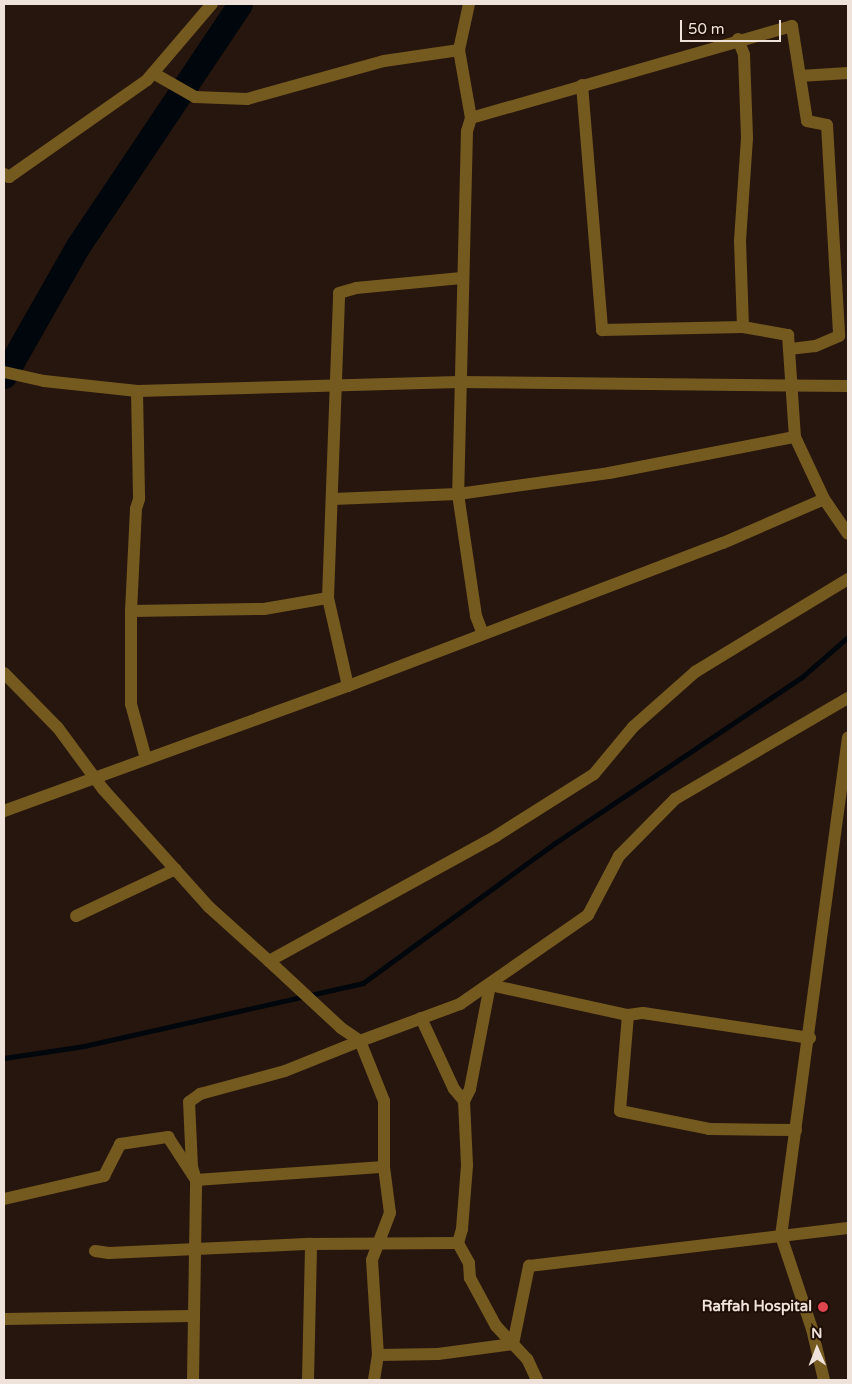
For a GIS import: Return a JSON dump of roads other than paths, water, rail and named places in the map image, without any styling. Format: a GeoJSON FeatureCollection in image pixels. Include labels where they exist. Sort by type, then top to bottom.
{"type":"FeatureCollection","features":[{"type":"Feature","properties":{"kind":"street"},"geometry":{"type":"LineString","coordinates":[[6,180],[153,73],[212,4]]}},
{"type":"Feature","properties":{"kind":"street"},"geometry":{"type":"LineString","coordinates":[[469,4],[459,50],[471,118],[467,131],[459,382],[458,494],[476,616],[483,634]]}},
{"type":"Feature","properties":{"kind":"street"},"geometry":{"type":"LineString","coordinates":[[471,118],[738,39],[792,26],[807,121],[827,124],[839,336],[815,346],[789,349]]}},
{"type":"Feature","properties":{"kind":"street"},"geometry":{"type":"LineString","coordinates":[[738,39],[744,55],[747,138],[740,242],[743,327]]}},
{"type":"Feature","properties":{"kind":"street"},"geometry":{"type":"LineString","coordinates":[[153,73],[195,97],[247,99],[384,61],[459,50]]}},
{"type":"Feature","properties":{"kind":"street"},"geometry":{"type":"LineString","coordinates":[[800,76],[848,73]]}},
{"type":"Feature","properties":{"kind":"street"},"geometry":{"type":"LineString","coordinates":[[582,85],[602,330],[743,327],[788,335],[790,388],[796,437],[824,499],[848,534]]}},
{"type":"Feature","properties":{"kind":"street"},"geometry":{"type":"LineString","coordinates":[[348,686],[328,598],[333,499],[334,385],[339,293],[356,288],[462,278]]}},
{"type":"Feature","properties":{"kind":"street"},"geometry":{"type":"LineString","coordinates":[[4,372],[44,381],[137,391],[459,382],[790,388],[848,386]]}},
{"type":"Feature","properties":{"kind":"street"},"geometry":{"type":"LineString","coordinates":[[137,391],[139,499],[136,509],[131,611],[131,704],[146,759]]}},
{"type":"Feature","properties":{"kind":"street"},"geometry":{"type":"LineString","coordinates":[[333,499],[458,494],[609,473],[796,437]]}},
{"type":"Feature","properties":{"kind":"street"},"geometry":{"type":"LineString","coordinates":[[4,811],[348,686],[723,543],[824,499]]}},
{"type":"Feature","properties":{"kind":"street"},"geometry":{"type":"LineString","coordinates":[[268,961],[496,836],[594,774],[633,727],[695,672],[848,579]]}},
{"type":"Feature","properties":{"kind":"street"},"geometry":{"type":"LineString","coordinates":[[131,611],[264,609],[328,598]]}},
{"type":"Feature","properties":{"kind":"street"},"geometry":{"type":"LineString","coordinates":[[4,673],[58,728],[94,777],[210,907],[341,1028],[360,1041],[384,1101],[384,1167],[388,1178],[390,1213],[372,1260],[378,1355],[374,1380]]}},
{"type":"Feature","properties":{"kind":"street"},"geometry":{"type":"LineString","coordinates":[[194,1380],[192,1316],[196,1306],[196,1180],[192,1167],[189,1102],[200,1094],[285,1071],[460,1004],[490,985],[588,914],[619,856],[675,799],[848,698]]}},
{"type":"Feature","properties":{"kind":"street"},"geometry":{"type":"LineString","coordinates":[[824,1380],[812,1329],[781,1236],[810,1038],[848,738]]}},
{"type":"Feature","properties":{"kind":"street"},"geometry":{"type":"LineString","coordinates":[[76,916],[176,869]]}},
{"type":"Feature","properties":{"kind":"street"},"geometry":{"type":"LineString","coordinates":[[490,985],[628,1015],[643,1013],[810,1038]]}},
{"type":"Feature","properties":{"kind":"street"},"geometry":{"type":"LineString","coordinates":[[490,985],[470,1089],[464,1101],[467,1164],[462,1229],[458,1242],[469,1264],[470,1278],[496,1326],[527,1359],[537,1380]]}},
{"type":"Feature","properties":{"kind":"street"},"geometry":{"type":"LineString","coordinates":[[628,1015],[620,1111],[710,1130],[796,1130]]}},
{"type":"Feature","properties":{"kind":"street"},"geometry":{"type":"LineString","coordinates":[[421,1018],[454,1089],[464,1101]]}},
{"type":"Feature","properties":{"kind":"street"},"geometry":{"type":"LineString","coordinates":[[4,1199],[104,1176],[120,1144],[168,1137],[196,1180]]}},
{"type":"Feature","properties":{"kind":"street"},"geometry":{"type":"LineString","coordinates":[[196,1180],[384,1167]]}},
{"type":"Feature","properties":{"kind":"street"},"geometry":{"type":"LineString","coordinates":[[513,1344],[529,1266],[848,1228]]}},
{"type":"Feature","properties":{"kind":"street"},"geometry":{"type":"LineString","coordinates":[[95,1251],[110,1253],[311,1244],[458,1242]]}},
{"type":"Feature","properties":{"kind":"street"},"geometry":{"type":"LineString","coordinates":[[308,1380],[311,1244]]}},
{"type":"Feature","properties":{"kind":"street"},"geometry":{"type":"LineString","coordinates":[[4,1319],[192,1316]]}},
{"type":"Feature","properties":{"kind":"street"},"geometry":{"type":"LineString","coordinates":[[378,1355],[438,1354],[513,1344]]}},
{"type":"Feature","properties":{"kind":"waterway"},"geometry":{"type":"LineString","coordinates":[[4,376],[78,246],[240,4]]}},
{"type":"Feature","properties":{"kind":"waterway"},"geometry":{"type":"LineString","coordinates":[[4,1058],[84,1046],[363,983],[555,843],[801,678],[848,637]]}},
{"type":"Feature","properties":{"kind":"place","name":"Raffah Hospital"},"geometry":{"type":"Point","coordinates":[823,1307]}}]}
